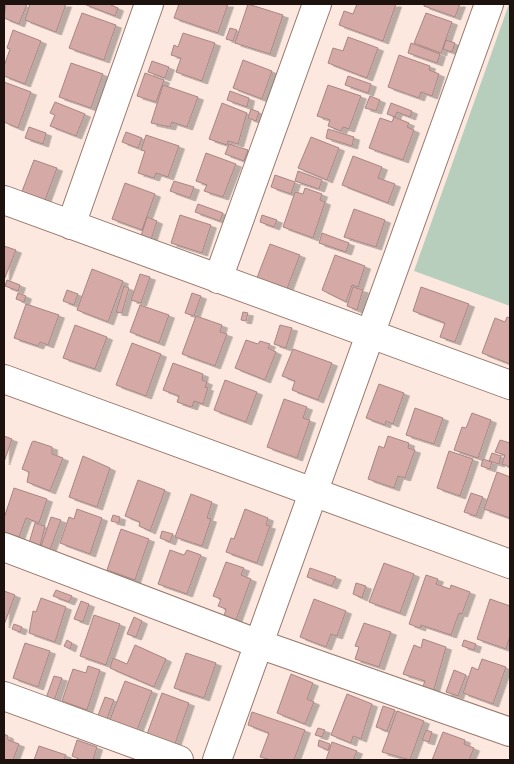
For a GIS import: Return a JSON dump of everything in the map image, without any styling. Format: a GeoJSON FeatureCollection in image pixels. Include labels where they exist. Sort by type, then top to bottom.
{"type":"FeatureCollection","features":[{"type":"Feature","properties":{"kind":"street"},"geometry":{"type":"LineString","coordinates":[[70,224],[149,4]]}},
{"type":"Feature","properties":{"kind":"street"},"geometry":{"type":"LineString","coordinates":[[218,279],[317,4]]}},
{"type":"Feature","properties":{"kind":"street"},"geometry":{"type":"LineString","coordinates":[[217,760],[489,4]]}},
{"type":"Feature","properties":{"kind":"street"},"geometry":{"type":"LineString","coordinates":[[4,200],[510,385]]}},
{"type":"Feature","properties":{"kind":"street"},"geometry":{"type":"LineString","coordinates":[[4,379],[313,494],[510,564]]}},
{"type":"Feature","properties":{"kind":"street"},"geometry":{"type":"LineString","coordinates":[[4,547],[259,644],[510,732]]}},
{"type":"Feature","properties":{"kind":"street"},"geometry":{"type":"LineString","coordinates":[[4,696],[179,760]]}},
{"type":"Feature","properties":{"kind":"green space"},"geometry":{"type":"Polygon","coordinates":[[[510,4],[510,306],[414,271],[510,4]]]}},
{"type":"Feature","properties":{"kind":"building"},"geometry":{"type":"Polygon","coordinates":[[[6,4],[27,4],[19,24],[4,18],[6,4]]]}},
{"type":"Feature","properties":{"kind":"building"},"geometry":{"type":"Polygon","coordinates":[[[30,4],[66,4],[56,32],[25,20],[30,4]]]}},
{"type":"Feature","properties":{"kind":"building"},"geometry":{"type":"Polygon","coordinates":[[[84,4],[109,4],[118,8],[115,16],[84,4]]]}},
{"type":"Feature","properties":{"kind":"building"},"geometry":{"type":"Polygon","coordinates":[[[179,4],[228,4],[218,33],[174,18],[179,4]]]}},
{"type":"Feature","properties":{"kind":"building"},"geometry":{"type":"Polygon","coordinates":[[[248,4],[283,15],[270,54],[235,43],[248,4]]]}},
{"type":"Feature","properties":{"kind":"building"},"geometry":{"type":"Polygon","coordinates":[[[357,4],[396,4],[383,41],[339,25],[344,11],[353,14],[357,4]]]}},
{"type":"Feature","properties":{"kind":"building"},"geometry":{"type":"Polygon","coordinates":[[[424,4],[460,4],[455,17],[424,6],[424,4]]]}},
{"type":"Feature","properties":{"kind":"building"},"geometry":{"type":"Polygon","coordinates":[[[82,13],[116,25],[104,60],[69,48],[82,13]]]}},
{"type":"Feature","properties":{"kind":"building"},"geometry":{"type":"Polygon","coordinates":[[[426,13],[452,22],[441,53],[414,43],[426,13]]]}},
{"type":"Feature","properties":{"kind":"building"},"geometry":{"type":"Polygon","coordinates":[[[230,28],[237,30],[233,41],[226,39],[230,28]]]}},
{"type":"Feature","properties":{"kind":"building"},"geometry":{"type":"Polygon","coordinates":[[[13,30],[41,41],[25,84],[4,76],[4,66],[10,49],[7,48],[13,30]]]}},
{"type":"Feature","properties":{"kind":"building"},"geometry":{"type":"Polygon","coordinates":[[[183,33],[215,43],[202,81],[176,72],[181,58],[171,55],[174,45],[178,47],[183,33]]]}},
{"type":"Feature","properties":{"kind":"building"},"geometry":{"type":"Polygon","coordinates":[[[348,37],[378,48],[367,78],[328,63],[333,48],[343,51],[348,37]]]}},
{"type":"Feature","properties":{"kind":"building"},"geometry":{"type":"Polygon","coordinates":[[[446,40],[455,43],[452,52],[443,49],[446,40]]]}},
{"type":"Feature","properties":{"kind":"building"},"geometry":{"type":"Polygon","coordinates":[[[411,43],[440,54],[437,63],[408,53],[411,43]]]}},
{"type":"Feature","properties":{"kind":"building"},"geometry":{"type":"Polygon","coordinates":[[[399,55],[430,66],[429,70],[439,74],[432,96],[421,92],[419,98],[388,87],[399,55]]]}},
{"type":"Feature","properties":{"kind":"building"},"geometry":{"type":"Polygon","coordinates":[[[243,60],[272,71],[262,99],[233,88],[243,60]]]}},
{"type":"Feature","properties":{"kind":"building"},"geometry":{"type":"Polygon","coordinates":[[[152,61],[169,67],[165,78],[148,72],[152,61]]]}},
{"type":"Feature","properties":{"kind":"building"},"geometry":{"type":"Polygon","coordinates":[[[71,63],[103,74],[91,108],[59,97],[71,63]]]}},
{"type":"Feature","properties":{"kind":"building"},"geometry":{"type":"Polygon","coordinates":[[[145,73],[164,80],[156,102],[137,96],[145,73]]]}},
{"type":"Feature","properties":{"kind":"building"},"geometry":{"type":"Polygon","coordinates":[[[348,76],[371,84],[368,93],[345,85],[348,76]]]}},
{"type":"Feature","properties":{"kind":"building"},"geometry":{"type":"Polygon","coordinates":[[[4,82],[31,92],[18,128],[4,122],[4,82]]]}},
{"type":"Feature","properties":{"kind":"building"},"geometry":{"type":"Polygon","coordinates":[[[163,85],[198,97],[187,127],[172,122],[170,127],[151,123],[163,85]]]}},
{"type":"Feature","properties":{"kind":"building"},"geometry":{"type":"Polygon","coordinates":[[[328,85],[361,96],[349,129],[343,127],[341,131],[328,126],[330,120],[317,116],[328,85]]]}},
{"type":"Feature","properties":{"kind":"building"},"geometry":{"type":"Polygon","coordinates":[[[230,91],[249,98],[247,107],[227,100],[230,91]]]}},
{"type":"Feature","properties":{"kind":"building"},"geometry":{"type":"Polygon","coordinates":[[[370,96],[380,100],[376,111],[365,108],[370,96]]]}},
{"type":"Feature","properties":{"kind":"building"},"geometry":{"type":"Polygon","coordinates":[[[55,102],[85,114],[76,136],[50,126],[55,115],[50,113],[55,102]]]}},
{"type":"Feature","properties":{"kind":"building"},"geometry":{"type":"Polygon","coordinates":[[[222,103],[247,113],[238,144],[228,141],[227,145],[209,139],[222,103]]]}},
{"type":"Feature","properties":{"kind":"building"},"geometry":{"type":"Polygon","coordinates":[[[391,103],[412,111],[410,117],[397,112],[395,117],[387,114],[391,103]]]}},
{"type":"Feature","properties":{"kind":"building"},"geometry":{"type":"Polygon","coordinates":[[[251,109],[259,112],[256,121],[248,118],[251,109]]]}},
{"type":"Feature","properties":{"kind":"building"},"geometry":{"type":"Polygon","coordinates":[[[394,117],[409,123],[407,127],[414,130],[403,160],[369,148],[380,118],[392,122],[394,117]]]}},
{"type":"Feature","properties":{"kind":"building"},"geometry":{"type":"Polygon","coordinates":[[[29,127],[46,133],[43,144],[25,138],[29,127]]]}},
{"type":"Feature","properties":{"kind":"building"},"geometry":{"type":"Polygon","coordinates":[[[328,129],[354,137],[352,146],[326,138],[328,129]]]}},
{"type":"Feature","properties":{"kind":"building"},"geometry":{"type":"Polygon","coordinates":[[[126,132],[142,138],[138,148],[122,142],[126,132]]]}},
{"type":"Feature","properties":{"kind":"building"},"geometry":{"type":"Polygon","coordinates":[[[146,135],[179,146],[168,177],[156,173],[154,178],[138,173],[145,151],[141,150],[146,135]]]}},
{"type":"Feature","properties":{"kind":"building"},"geometry":{"type":"Polygon","coordinates":[[[311,137],[339,148],[327,180],[298,168],[311,137]]]}},
{"type":"Feature","properties":{"kind":"building"},"geometry":{"type":"Polygon","coordinates":[[[229,144],[248,150],[244,161],[225,154],[229,144]]]}},
{"type":"Feature","properties":{"kind":"building"},"geometry":{"type":"Polygon","coordinates":[[[206,153],[236,164],[223,197],[204,191],[207,185],[196,181],[206,153]]]}},
{"type":"Feature","properties":{"kind":"building"},"geometry":{"type":"Polygon","coordinates":[[[353,156],[382,167],[378,178],[395,184],[388,203],[342,185],[353,156]]]}},
{"type":"Feature","properties":{"kind":"building"},"geometry":{"type":"Polygon","coordinates":[[[34,160],[57,168],[44,203],[21,194],[34,160]]]}},
{"type":"Feature","properties":{"kind":"building"},"geometry":{"type":"Polygon","coordinates":[[[298,171],[322,180],[319,189],[295,181],[298,171]]]}},
{"type":"Feature","properties":{"kind":"building"},"geometry":{"type":"Polygon","coordinates":[[[275,175],[295,182],[291,194],[271,187],[275,175]]]}},
{"type":"Feature","properties":{"kind":"building"},"geometry":{"type":"Polygon","coordinates":[[[174,181],[194,187],[190,198],[170,191],[174,181]]]}},
{"type":"Feature","properties":{"kind":"building"},"geometry":{"type":"Polygon","coordinates":[[[125,183],[155,194],[142,230],[112,219],[125,183]]]}},
{"type":"Feature","properties":{"kind":"building"},"geometry":{"type":"Polygon","coordinates":[[[305,188],[322,194],[320,200],[325,202],[313,238],[283,227],[295,192],[303,194],[305,188]]]}},
{"type":"Feature","properties":{"kind":"building"},"geometry":{"type":"Polygon","coordinates":[[[198,204],[223,213],[220,221],[195,212],[198,204]]]}},
{"type":"Feature","properties":{"kind":"building"},"geometry":{"type":"Polygon","coordinates":[[[354,209],[385,220],[376,247],[344,237],[354,209]]]}},
{"type":"Feature","properties":{"kind":"building"},"geometry":{"type":"Polygon","coordinates":[[[180,215],[211,225],[202,253],[171,243],[180,215]]]}},
{"type":"Feature","properties":{"kind":"building"},"geometry":{"type":"Polygon","coordinates":[[[262,215],[277,220],[274,227],[260,222],[262,215]]]}},
{"type":"Feature","properties":{"kind":"building"},"geometry":{"type":"Polygon","coordinates":[[[147,217],[157,221],[150,243],[140,239],[147,217]]]}},
{"type":"Feature","properties":{"kind":"building"},"geometry":{"type":"Polygon","coordinates":[[[322,233],[349,243],[346,252],[319,243],[322,233]]]}},
{"type":"Feature","properties":{"kind":"building"},"geometry":{"type":"Polygon","coordinates":[[[270,244],[300,255],[285,294],[255,283],[270,244]]]}},
{"type":"Feature","properties":{"kind":"building"},"geometry":{"type":"Polygon","coordinates":[[[4,246],[16,250],[4,280],[4,246]]]}},
{"type":"Feature","properties":{"kind":"building"},"geometry":{"type":"Polygon","coordinates":[[[335,255],[365,266],[358,287],[352,285],[346,302],[322,290],[335,255]]]}},
{"type":"Feature","properties":{"kind":"building"},"geometry":{"type":"Polygon","coordinates":[[[92,269],[123,281],[108,322],[77,310],[92,269]]]}},
{"type":"Feature","properties":{"kind":"building"},"geometry":{"type":"Polygon","coordinates":[[[140,274],[150,277],[141,303],[131,300],[140,274]]]}},
{"type":"Feature","properties":{"kind":"building"},"geometry":{"type":"Polygon","coordinates":[[[7,280],[20,285],[18,291],[5,286],[7,280]]]}},
{"type":"Feature","properties":{"kind":"building"},"geometry":{"type":"Polygon","coordinates":[[[124,286],[129,288],[122,313],[116,312],[124,286]]]}},
{"type":"Feature","properties":{"kind":"building"},"geometry":{"type":"Polygon","coordinates":[[[353,287],[363,290],[357,310],[347,306],[353,287]]]}},
{"type":"Feature","properties":{"kind":"building"},"geometry":{"type":"Polygon","coordinates":[[[421,287],[469,304],[455,342],[440,337],[445,323],[413,311],[421,287]]]}},
{"type":"Feature","properties":{"kind":"building"},"geometry":{"type":"Polygon","coordinates":[[[67,290],[78,294],[74,305],[63,301],[67,290]]]}},
{"type":"Feature","properties":{"kind":"building"},"geometry":{"type":"Polygon","coordinates":[[[18,293],[26,296],[24,302],[16,299],[18,293]]]}},
{"type":"Feature","properties":{"kind":"building"},"geometry":{"type":"Polygon","coordinates":[[[192,293],[201,296],[194,316],[185,313],[192,293]]]}},
{"type":"Feature","properties":{"kind":"building"},"geometry":{"type":"Polygon","coordinates":[[[26,304],[59,315],[48,345],[40,342],[38,346],[14,338],[26,304]]]}},
{"type":"Feature","properties":{"kind":"building"},"geometry":{"type":"Polygon","coordinates":[[[140,305],[169,315],[159,343],[130,332],[140,305]]]}},
{"type":"Feature","properties":{"kind":"building"},"geometry":{"type":"Polygon","coordinates":[[[243,312],[248,313],[246,321],[241,320],[243,312]]]}},
{"type":"Feature","properties":{"kind":"building"},"geometry":{"type":"Polygon","coordinates":[[[196,316],[222,325],[220,332],[227,334],[215,366],[182,354],[196,316]]]}},
{"type":"Feature","properties":{"kind":"building"},"geometry":{"type":"Polygon","coordinates":[[[507,317],[510,318],[510,364],[482,353],[495,318],[505,322],[507,317]]]}},
{"type":"Feature","properties":{"kind":"building"},"geometry":{"type":"Polygon","coordinates":[[[75,325],[107,337],[95,369],[63,358],[75,325]]]}},
{"type":"Feature","properties":{"kind":"building"},"geometry":{"type":"Polygon","coordinates":[[[280,325],[292,328],[286,348],[274,344],[280,325]]]}},
{"type":"Feature","properties":{"kind":"building"},"geometry":{"type":"Polygon","coordinates":[[[246,340],[258,344],[260,341],[270,344],[268,348],[276,352],[265,380],[235,368],[246,340]]]}},
{"type":"Feature","properties":{"kind":"building"},"geometry":{"type":"Polygon","coordinates":[[[132,343],[161,354],[146,396],[116,385],[132,343]]]}},
{"type":"Feature","properties":{"kind":"building"},"geometry":{"type":"Polygon","coordinates":[[[293,349],[332,363],[318,400],[292,390],[295,381],[282,376],[293,349]]]}},
{"type":"Feature","properties":{"kind":"building"},"geometry":{"type":"Polygon","coordinates":[[[173,363],[203,374],[202,380],[207,382],[205,387],[208,388],[203,404],[194,401],[192,407],[177,402],[179,396],[163,390],[173,363]]]}},
{"type":"Feature","properties":{"kind":"building"},"geometry":{"type":"Polygon","coordinates":[[[225,380],[257,392],[246,422],[214,410],[225,380]]]}},
{"type":"Feature","properties":{"kind":"building"},"geometry":{"type":"Polygon","coordinates":[[[379,384],[404,393],[393,424],[386,421],[385,425],[366,418],[379,384]]]}},
{"type":"Feature","properties":{"kind":"building"},"geometry":{"type":"Polygon","coordinates":[[[284,399],[307,407],[303,418],[310,420],[297,458],[267,447],[284,399]]]}},
{"type":"Feature","properties":{"kind":"building"},"geometry":{"type":"Polygon","coordinates":[[[415,408],[443,418],[434,444],[406,435],[415,408]]]}},
{"type":"Feature","properties":{"kind":"building"},"geometry":{"type":"Polygon","coordinates":[[[472,413],[491,420],[478,458],[454,450],[462,427],[466,428],[472,413]]]}},
{"type":"Feature","properties":{"kind":"building"},"geometry":{"type":"Polygon","coordinates":[[[4,436],[12,439],[4,462],[4,436]]]}},
{"type":"Feature","properties":{"kind":"building"},"geometry":{"type":"Polygon","coordinates":[[[388,436],[409,443],[408,448],[415,450],[405,478],[398,476],[394,488],[368,479],[379,446],[384,448],[388,436]]]}},
{"type":"Feature","properties":{"kind":"building"},"geometry":{"type":"Polygon","coordinates":[[[500,440],[510,443],[510,467],[502,464],[505,455],[495,452],[500,440]]]}},
{"type":"Feature","properties":{"kind":"building"},"geometry":{"type":"Polygon","coordinates":[[[34,441],[52,447],[52,454],[63,458],[50,491],[27,482],[29,472],[22,469],[34,441]]]}},
{"type":"Feature","properties":{"kind":"building"},"geometry":{"type":"Polygon","coordinates":[[[449,451],[473,459],[460,496],[437,488],[449,451]]]}},
{"type":"Feature","properties":{"kind":"building"},"geometry":{"type":"Polygon","coordinates":[[[492,453],[501,456],[499,464],[489,461],[492,453]]]}},
{"type":"Feature","properties":{"kind":"building"},"geometry":{"type":"Polygon","coordinates":[[[83,456],[110,468],[97,507],[69,497],[83,456]]]}},
{"type":"Feature","properties":{"kind":"building"},"geometry":{"type":"Polygon","coordinates":[[[483,459],[492,462],[490,469],[481,466],[483,459]]]}},
{"type":"Feature","properties":{"kind":"building"},"geometry":{"type":"Polygon","coordinates":[[[497,472],[510,477],[510,518],[484,509],[497,472]]]}},
{"type":"Feature","properties":{"kind":"building"},"geometry":{"type":"Polygon","coordinates":[[[138,480],[165,490],[150,531],[139,526],[140,522],[125,516],[138,480]]]}},
{"type":"Feature","properties":{"kind":"building"},"geometry":{"type":"Polygon","coordinates":[[[14,488],[47,499],[39,523],[26,518],[19,537],[4,532],[4,518],[14,488]]]}},
{"type":"Feature","properties":{"kind":"building"},"geometry":{"type":"Polygon","coordinates":[[[471,493],[483,497],[476,516],[464,512],[471,493]]]}},
{"type":"Feature","properties":{"kind":"building"},"geometry":{"type":"Polygon","coordinates":[[[191,494],[212,502],[207,518],[211,519],[202,546],[175,537],[191,494]]]}},
{"type":"Feature","properties":{"kind":"building"},"geometry":{"type":"Polygon","coordinates":[[[77,509],[102,518],[90,554],[60,543],[69,517],[74,519],[77,509]]]}},
{"type":"Feature","properties":{"kind":"building"},"geometry":{"type":"Polygon","coordinates":[[[245,509],[268,518],[266,525],[270,526],[257,563],[226,552],[231,538],[234,539],[245,509]]]}},
{"type":"Feature","properties":{"kind":"building"},"geometry":{"type":"Polygon","coordinates":[[[113,515],[120,517],[119,523],[111,521],[113,515]]]}},
{"type":"Feature","properties":{"kind":"building"},"geometry":{"type":"Polygon","coordinates":[[[51,517],[61,520],[50,550],[41,546],[51,517]]]}},
{"type":"Feature","properties":{"kind":"building"},"geometry":{"type":"Polygon","coordinates":[[[35,523],[45,526],[40,546],[29,543],[35,523]]]}},
{"type":"Feature","properties":{"kind":"building"},"geometry":{"type":"Polygon","coordinates":[[[121,529],[149,539],[135,580],[107,570],[121,529]]]}},
{"type":"Feature","properties":{"kind":"building"},"geometry":{"type":"Polygon","coordinates":[[[162,531],[173,534],[170,542],[160,538],[162,531]]]}},
{"type":"Feature","properties":{"kind":"building"},"geometry":{"type":"Polygon","coordinates":[[[170,550],[184,555],[187,550],[201,555],[187,594],[158,584],[170,550]]]}},
{"type":"Feature","properties":{"kind":"building"},"geometry":{"type":"Polygon","coordinates":[[[226,562],[244,568],[241,575],[251,579],[236,620],[224,616],[226,609],[218,606],[221,599],[213,596],[226,562]]]}},
{"type":"Feature","properties":{"kind":"building"},"geometry":{"type":"Polygon","coordinates":[[[384,563],[414,574],[400,613],[369,602],[384,563]]]}},
{"type":"Feature","properties":{"kind":"building"},"geometry":{"type":"Polygon","coordinates":[[[310,568],[336,577],[332,586],[307,577],[310,568]]]}},
{"type":"Feature","properties":{"kind":"building"},"geometry":{"type":"Polygon","coordinates":[[[426,575],[438,579],[436,584],[450,589],[451,585],[470,592],[462,614],[459,613],[451,635],[421,625],[420,628],[409,624],[426,575]]]}},
{"type":"Feature","properties":{"kind":"building"},"geometry":{"type":"Polygon","coordinates":[[[356,583],[366,586],[362,598],[353,594],[356,583]]]}},
{"type":"Feature","properties":{"kind":"building"},"geometry":{"type":"Polygon","coordinates":[[[56,590],[72,596],[69,602],[53,596],[56,590]]]}},
{"type":"Feature","properties":{"kind":"building"},"geometry":{"type":"Polygon","coordinates":[[[4,591],[15,595],[4,625],[4,591]]]}},
{"type":"Feature","properties":{"kind":"building"},"geometry":{"type":"Polygon","coordinates":[[[41,598],[66,607],[55,642],[29,633],[33,611],[36,612],[41,598]]]}},
{"type":"Feature","properties":{"kind":"building"},"geometry":{"type":"Polygon","coordinates":[[[314,599],[346,611],[337,636],[331,634],[326,647],[300,637],[314,599]]]}},
{"type":"Feature","properties":{"kind":"building"},"geometry":{"type":"Polygon","coordinates":[[[490,599],[510,606],[510,636],[506,649],[477,639],[490,599]]]}},
{"type":"Feature","properties":{"kind":"building"},"geometry":{"type":"Polygon","coordinates":[[[81,601],[89,604],[83,622],[74,619],[81,601]]]}},
{"type":"Feature","properties":{"kind":"building"},"geometry":{"type":"Polygon","coordinates":[[[94,615],[120,624],[106,665],[80,656],[94,615]]]}},
{"type":"Feature","properties":{"kind":"building"},"geometry":{"type":"Polygon","coordinates":[[[134,617],[142,621],[136,637],[127,634],[134,617]]]}},
{"type":"Feature","properties":{"kind":"building"},"geometry":{"type":"Polygon","coordinates":[[[364,623],[391,632],[379,667],[355,659],[359,647],[355,646],[364,623]]]}},
{"type":"Feature","properties":{"kind":"building"},"geometry":{"type":"Polygon","coordinates":[[[14,624],[22,627],[20,632],[12,629],[14,624]]]}},
{"type":"Feature","properties":{"kind":"building"},"geometry":{"type":"Polygon","coordinates":[[[423,639],[446,647],[433,693],[422,689],[425,681],[403,674],[414,645],[421,648],[423,639]]]}},
{"type":"Feature","properties":{"kind":"building"},"geometry":{"type":"Polygon","coordinates":[[[67,640],[72,643],[70,649],[64,646],[67,640]]]}},
{"type":"Feature","properties":{"kind":"building"},"geometry":{"type":"Polygon","coordinates":[[[464,640],[476,644],[474,650],[462,646],[464,640]]]}},
{"type":"Feature","properties":{"kind":"building"},"geometry":{"type":"Polygon","coordinates":[[[25,643],[50,651],[38,687],[13,678],[25,643]]]}},
{"type":"Feature","properties":{"kind":"building"},"geometry":{"type":"Polygon","coordinates":[[[135,645],[166,659],[154,687],[110,668],[113,658],[127,664],[135,645]]]}},
{"type":"Feature","properties":{"kind":"building"},"geometry":{"type":"Polygon","coordinates":[[[186,653],[216,663],[204,698],[174,688],[186,653]]]}},
{"type":"Feature","properties":{"kind":"building"},"geometry":{"type":"Polygon","coordinates":[[[482,659],[506,667],[493,704],[463,693],[472,667],[478,670],[482,659]]]}},
{"type":"Feature","properties":{"kind":"building"},"geometry":{"type":"Polygon","coordinates":[[[88,666],[100,670],[87,710],[62,701],[73,669],[86,673],[88,666]]]}},
{"type":"Feature","properties":{"kind":"building"},"geometry":{"type":"Polygon","coordinates":[[[454,670],[466,675],[458,696],[446,692],[454,670]]]}},
{"type":"Feature","properties":{"kind":"building"},"geometry":{"type":"Polygon","coordinates":[[[291,674],[313,683],[307,699],[314,702],[305,724],[277,713],[291,674]]]}},
{"type":"Feature","properties":{"kind":"building"},"geometry":{"type":"Polygon","coordinates":[[[54,676],[62,678],[54,701],[46,698],[54,676]]]}},
{"type":"Feature","properties":{"kind":"building"},"geometry":{"type":"Polygon","coordinates":[[[125,681],[152,691],[136,733],[109,722],[125,681]]]}},
{"type":"Feature","properties":{"kind":"building"},"geometry":{"type":"Polygon","coordinates":[[[162,693],[189,703],[174,747],[146,737],[162,693]]]}},
{"type":"Feature","properties":{"kind":"building"},"geometry":{"type":"Polygon","coordinates":[[[347,694],[372,704],[361,739],[353,736],[351,743],[331,735],[347,694]]]}},
{"type":"Feature","properties":{"kind":"building"},"geometry":{"type":"Polygon","coordinates":[[[105,697],[114,700],[106,721],[97,718],[105,697]]]}},
{"type":"Feature","properties":{"kind":"building"},"geometry":{"type":"Polygon","coordinates":[[[383,706],[395,710],[387,731],[376,727],[383,706]]]}},
{"type":"Feature","properties":{"kind":"building"},"geometry":{"type":"Polygon","coordinates":[[[397,711],[424,721],[410,760],[382,752],[397,711]]]}},
{"type":"Feature","properties":{"kind":"building"},"geometry":{"type":"Polygon","coordinates":[[[252,712],[305,730],[294,760],[271,760],[260,757],[269,733],[248,725],[252,712]]]}},
{"type":"Feature","properties":{"kind":"building"},"geometry":{"type":"Polygon","coordinates":[[[318,728],[325,730],[322,737],[315,735],[318,728]]]}},
{"type":"Feature","properties":{"kind":"building"},"geometry":{"type":"Polygon","coordinates":[[[426,730],[432,732],[429,742],[422,740],[426,730]]]}},
{"type":"Feature","properties":{"kind":"building"},"geometry":{"type":"Polygon","coordinates":[[[443,732],[465,740],[464,744],[474,748],[469,760],[432,760],[443,732]]]}},
{"type":"Feature","properties":{"kind":"building"},"geometry":{"type":"Polygon","coordinates":[[[4,734],[8,736],[8,740],[19,744],[13,760],[4,760],[4,734]]]}},
{"type":"Feature","properties":{"kind":"building"},"geometry":{"type":"Polygon","coordinates":[[[77,740],[97,747],[93,760],[79,760],[72,756],[77,740]]]}},
{"type":"Feature","properties":{"kind":"building"},"geometry":{"type":"Polygon","coordinates":[[[319,740],[330,744],[328,750],[318,746],[319,740]]]}},
{"type":"Feature","properties":{"kind":"building"},"geometry":{"type":"Polygon","coordinates":[[[332,742],[357,751],[353,760],[326,760],[332,742]]]}},
{"type":"Feature","properties":{"kind":"building"},"geometry":{"type":"Polygon","coordinates":[[[39,746],[66,755],[64,760],[34,760],[39,746]]]}}]}
